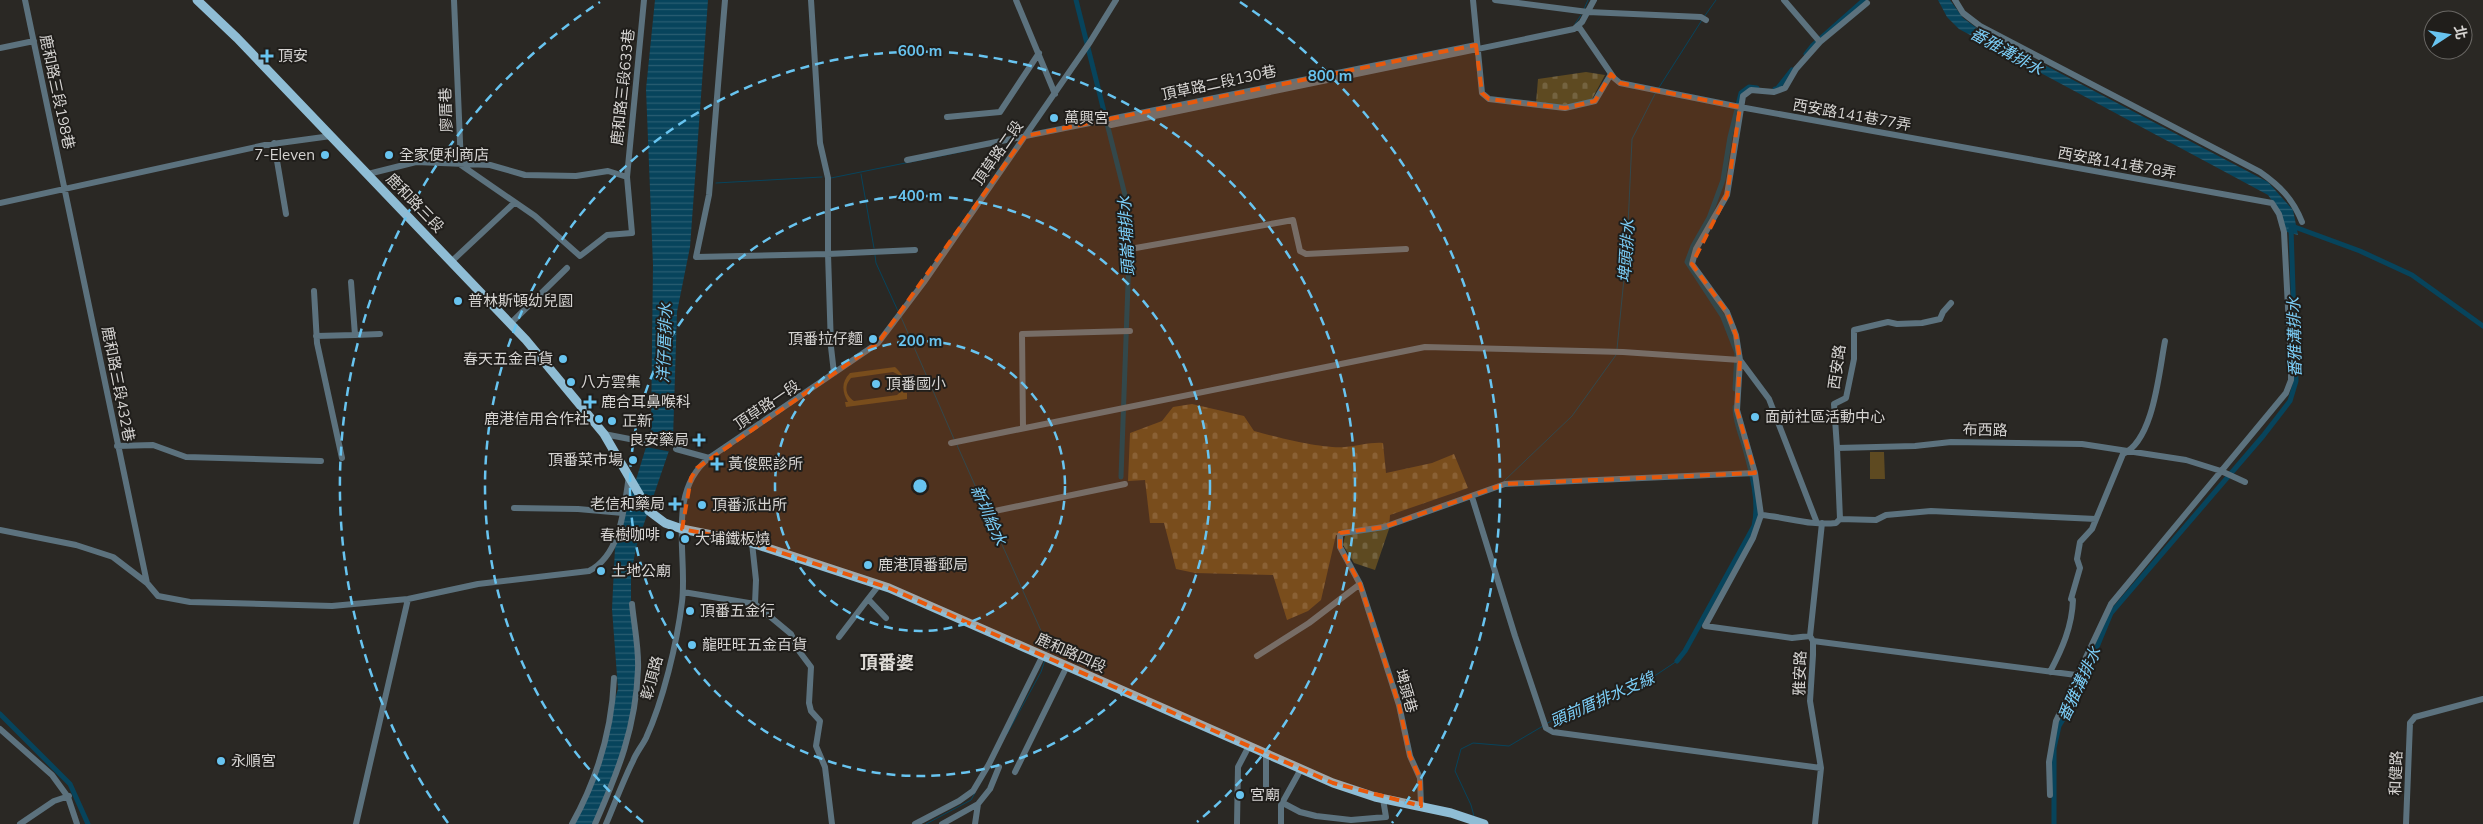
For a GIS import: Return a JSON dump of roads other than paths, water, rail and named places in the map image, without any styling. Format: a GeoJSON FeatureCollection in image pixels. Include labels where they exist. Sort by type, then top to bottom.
{"type":"FeatureCollection","features":[{"type":"Feature","properties":{"kind":"main road","name":"鹿和路三段"},"geometry":{"type":"LineString","coordinates":[[197,0],[237,38],[511,323],[604,434],[645,505],[655,516]]}},
{"type":"Feature","properties":{"kind":"main road","name":"鹿和路四段"},"geometry":{"type":"LineString","coordinates":[[655,516],[665,523],[682,529],[752,543],[879,584],[1333,783],[1383,799],[1421,806],[1479,822]]}},
{"type":"Feature","properties":{"kind":"street","name":"鹿和路三段198巷"},"geometry":{"type":"LineString","coordinates":[[25,0],[65,188]]}},
{"type":"Feature","properties":{"kind":"street","name":"廖厝巷"},"geometry":{"type":"LineString","coordinates":[[454,0],[461,165]]}},
{"type":"Feature","properties":{"kind":"street","name":"鹿和路三段633巷"},"geometry":{"type":"LineString","coordinates":[[514,203],[535,216],[580,256],[607,235],[632,233],[627,177],[644,0]]}},
{"type":"Feature","properties":{"kind":"street"},"geometry":{"type":"LineString","coordinates":[[725,0],[709,195],[696,257],[915,250]]}},
{"type":"Feature","properties":{"kind":"street"},"geometry":{"type":"LineString","coordinates":[[811,0],[820,143],[828,178],[828,254],[831,347],[834,374]]}},
{"type":"Feature","properties":{"kind":"street"},"geometry":{"type":"LineString","coordinates":[[1016,0],[1055,94]]}},
{"type":"Feature","properties":{"kind":"street","name":"頂草路二段"},"geometry":{"type":"LineString","coordinates":[[897,319],[1055,94],[1116,0]]}},
{"type":"Feature","properties":{"kind":"street"},"geometry":{"type":"LineString","coordinates":[[1473,0],[1482,93],[1489,99],[1566,108],[1595,101],[1611,74],[1579,27]]}},
{"type":"Feature","properties":{"kind":"street"},"geometry":{"type":"LineString","coordinates":[[1495,0],[1588,12],[1704,19]]}},
{"type":"Feature","properties":{"kind":"street"},"geometry":{"type":"LineString","coordinates":[[1110,125],[1579,27],[1594,0]]}},
{"type":"Feature","properties":{"kind":"street"},"geometry":{"type":"LineString","coordinates":[[1784,0],[1819,41]]}},
{"type":"Feature","properties":{"kind":"street"},"geometry":{"type":"LineString","coordinates":[[1955,0],[1963,13],[1980,26],[2260,172],[2287,194],[2293,202],[2302,222]]}},
{"type":"Feature","properties":{"kind":"street"},"geometry":{"type":"LineString","coordinates":[[1868,3],[1819,41],[1796,70],[1785,88],[1778,92],[1748,91],[1743,96],[1727,194],[1696,249],[1692,264],[1726,312],[1736,335],[1740,360],[1737,410],[1755,473],[1761,515],[1754,538],[1705,626],[1792,638],[1812,638],[2076,675]]}},
{"type":"Feature","properties":{"kind":"street"},"geometry":{"type":"LineString","coordinates":[[0,48],[34,42]]}},
{"type":"Feature","properties":{"kind":"street","name":"頂草路二段130巷"},"geometry":{"type":"LineString","coordinates":[[907,160],[1477,47]]}},
{"type":"Feature","properties":{"kind":"street"},"geometry":{"type":"LineString","coordinates":[[948,117],[1000,112],[1038,53]]}},
{"type":"Feature","properties":{"kind":"street","name":"西安路141巷77弄"},"geometry":{"type":"LineString","coordinates":[[1611,74],[1620,83],[1662,92],[1958,147]]}},
{"type":"Feature","properties":{"kind":"street"},"geometry":{"type":"LineString","coordinates":[[0,203],[274,144],[331,136]]}},
{"type":"Feature","properties":{"kind":"street"},"geometry":{"type":"LineString","coordinates":[[274,144],[286,214]]}},
{"type":"Feature","properties":{"kind":"street","name":"西安路141巷78弄"},"geometry":{"type":"LineString","coordinates":[[1958,147],[2272,203],[2279,214],[2284,232],[2291,380],[2281,402],[2222,472]]}},
{"type":"Feature","properties":{"kind":"street"},"geometry":{"type":"LineString","coordinates":[[368,174],[416,162],[490,165],[525,174],[576,176],[614,171],[627,177]]}},
{"type":"Feature","properties":{"kind":"street"},"geometry":{"type":"LineString","coordinates":[[452,261],[514,203],[461,165]]}},
{"type":"Feature","properties":{"kind":"street","name":"鹿和路三段432巷"},"geometry":{"type":"LineString","coordinates":[[65,188],[117,446],[147,583]]}},
{"type":"Feature","properties":{"kind":"street"},"geometry":{"type":"LineString","coordinates":[[1130,249],[1293,220],[1300,251],[1306,254],[1406,249]]}},
{"type":"Feature","properties":{"kind":"street"},"geometry":{"type":"LineString","coordinates":[[511,323],[567,268]]}},
{"type":"Feature","properties":{"kind":"street"},"geometry":{"type":"LineString","coordinates":[[351,282],[355,335]]}},
{"type":"Feature","properties":{"kind":"street"},"geometry":{"type":"LineString","coordinates":[[314,291],[316,336],[342,458]]}},
{"type":"Feature","properties":{"kind":"street","name":"西安路"},"geometry":{"type":"LineString","coordinates":[[1836,448],[1834,404],[1846,398],[1854,359],[1854,330],[1888,322],[1897,324],[1922,323],[1940,319],[1951,303]]}},
{"type":"Feature","properties":{"kind":"street","name":"頂草路一段"},"geometry":{"type":"LineString","coordinates":[[682,529],[691,478],[708,458],[872,348],[897,319]]}},
{"type":"Feature","properties":{"kind":"street"},"geometry":{"type":"LineString","coordinates":[[1023,428],[1022,334],[1127,331]]}},
{"type":"Feature","properties":{"kind":"street"},"geometry":{"type":"LineString","coordinates":[[316,336],[380,334]]}},
{"type":"Feature","properties":{"kind":"street"},"geometry":{"type":"LineString","coordinates":[[2050,672],[2065,643],[2073,611],[2073,600],[2071,599],[2080,568],[2077,559],[2080,542],[2092,529],[2123,454],[2131,450],[2152,416],[2165,341]]}},
{"type":"Feature","properties":{"kind":"street"},"geometry":{"type":"LineString","coordinates":[[951,444],[1425,347],[1623,352],[1740,360]]}},
{"type":"Feature","properties":{"kind":"street","name":"雅安路"},"geometry":{"type":"LineString","coordinates":[[1740,360],[1769,399],[1794,468],[1820,523],[1812,638],[1810,701],[1821,768],[1815,824]]}},
{"type":"Feature","properties":{"kind":"street"},"geometry":{"type":"LineString","coordinates":[[604,434],[645,442]]}},
{"type":"Feature","properties":{"kind":"street","name":"布西路"},"geometry":{"type":"LineString","coordinates":[[1836,448],[1915,446],[1951,442],[2082,444],[2131,450],[2186,460],[2245,482]]}},
{"type":"Feature","properties":{"kind":"street"},"geometry":{"type":"LineString","coordinates":[[117,446],[153,445],[186,457],[321,461]]}},
{"type":"Feature","properties":{"kind":"street"},"geometry":{"type":"LineString","coordinates":[[1836,448],[1840,519]]}},
{"type":"Feature","properties":{"kind":"street"},"geometry":{"type":"LineString","coordinates":[[676,449],[708,458]]}},
{"type":"Feature","properties":{"kind":"street"},"geometry":{"type":"LineString","coordinates":[[2050,795],[2049,762],[2056,721],[2111,604],[2222,472]]}},
{"type":"Feature","properties":{"kind":"street"},"geometry":{"type":"LineString","coordinates":[[1755,473],[1506,484],[1472,497],[1546,728],[1553,732],[1821,768]]}},
{"type":"Feature","properties":{"kind":"street"},"geometry":{"type":"LineString","coordinates":[[0,530],[76,545],[107,554],[147,583],[158,596],[190,602],[332,606],[408,599],[478,584],[589,571],[603,563],[608,556],[623,513],[631,480]]}},
{"type":"Feature","properties":{"kind":"street"},"geometry":{"type":"LineString","coordinates":[[985,514],[1125,484]]}},
{"type":"Feature","properties":{"kind":"street","name":"埤頭巷"},"geometry":{"type":"LineString","coordinates":[[1421,806],[1420,778],[1410,756],[1399,705],[1360,584],[1340,547],[1340,535],[1384,527],[1472,497]]}},
{"type":"Feature","properties":{"kind":"street"},"geometry":{"type":"LineString","coordinates":[[514,508],[578,509],[623,513]]}},
{"type":"Feature","properties":{"kind":"street"},"geometry":{"type":"LineString","coordinates":[[1761,515],[1788,517],[1801,522],[1820,523],[1836,523],[1840,519],[1876,520],[1886,516],[1931,511],[2096,519]]}},
{"type":"Feature","properties":{"kind":"street","name":"彰頂路"},"geometry":{"type":"LineString","coordinates":[[606,824],[657,709],[671,658],[683,592],[682,529]]}},
{"type":"Feature","properties":{"kind":"street"},"geometry":{"type":"LineString","coordinates":[[752,543],[756,580],[755,604]]}},
{"type":"Feature","properties":{"kind":"street"},"geometry":{"type":"LineString","coordinates":[[839,637],[879,584]]}},
{"type":"Feature","properties":{"kind":"street"},"geometry":{"type":"LineString","coordinates":[[1257,656],[1309,623],[1360,584]]}},
{"type":"Feature","properties":{"kind":"street"},"geometry":{"type":"LineString","coordinates":[[683,592],[755,604],[791,634],[799,651],[812,667],[809,703],[820,721],[816,746],[825,767],[832,824]]}},
{"type":"Feature","properties":{"kind":"street"},"geometry":{"type":"LineString","coordinates":[[356,824],[408,599]]}},
{"type":"Feature","properties":{"kind":"street"},"geometry":{"type":"LineString","coordinates":[[868,599],[886,618]]}},
{"type":"Feature","properties":{"kind":"street"},"geometry":{"type":"LineString","coordinates":[[595,824],[623,760],[632,718],[638,670],[632,604]]}},
{"type":"Feature","properties":{"kind":"street"},"geometry":{"type":"LineString","coordinates":[[916,824],[959,801],[973,791],[989,764],[1043,655]]}},
{"type":"Feature","properties":{"kind":"street"},"geometry":{"type":"LineString","coordinates":[[1015,772],[1067,666]]}},
{"type":"Feature","properties":{"kind":"street"},"geometry":{"type":"LineString","coordinates":[[572,824],[583,803],[604,748],[613,698],[614,678]]}},
{"type":"Feature","properties":{"kind":"street","name":"和健路"},"geometry":{"type":"LineString","coordinates":[[2406,824],[2410,722],[2415,717],[2483,700]]}},
{"type":"Feature","properties":{"kind":"street"},"geometry":{"type":"LineString","coordinates":[[0,729],[52,775],[69,796],[77,824]]}},
{"type":"Feature","properties":{"kind":"street"},"geometry":{"type":"LineString","coordinates":[[1237,824],[1238,767],[1249,746]]}},
{"type":"Feature","properties":{"kind":"street"},"geometry":{"type":"LineString","coordinates":[[1255,792],[1266,790],[1266,753]]}},
{"type":"Feature","properties":{"kind":"street"},"geometry":{"type":"LineString","coordinates":[[942,824],[978,804],[990,789],[999,767]]}},
{"type":"Feature","properties":{"kind":"street"},"geometry":{"type":"LineString","coordinates":[[1281,824],[1280,809],[1301,769]]}},
{"type":"Feature","properties":{"kind":"street"},"geometry":{"type":"LineString","coordinates":[[20,824],[54,800],[69,796]]}},
{"type":"Feature","properties":{"kind":"street"},"geometry":{"type":"LineString","coordinates":[[1283,803],[1300,812],[1334,820],[1351,820],[1386,816],[1383,799]]}},
{"type":"Feature","properties":{"kind":"street"},"geometry":{"type":"LineString","coordinates":[[975,824],[978,804]]}},
{"type":"Feature","properties":{"kind":"water","name":"洋仔厝排水"},"geometry":{"type":"Polygon","coordinates":[[[655,0],[708,0],[690,247],[677,312],[673,439],[637,544],[631,573],[631,603],[637,659],[631,718],[621,759],[593,824],[573,824],[584,804],[618,689],[612,609],[615,548],[651,431],[653,265],[646,89],[655,0]]]}},
{"type":"Feature","properties":{"kind":"water"},"geometry":{"type":"Polygon","coordinates":[[[1938,0],[1950,0],[1963,18],[1985,34],[2268,182],[2293,210],[2298,235],[2287,232],[2278,209],[2268,195],[1959,29],[1947,17],[1938,0]]]}},
{"type":"Feature","properties":{"kind":"waterway","name":"頭崙埔排水"},"geometry":{"type":"LineString","coordinates":[[1076,0],[1126,199],[1129,256],[1121,477]]}},
{"type":"Feature","properties":{"kind":"waterway"},"geometry":{"type":"LineString","coordinates":[[1584,9],[1588,0]]}},
{"type":"Feature","properties":{"kind":"waterway","name":"埤頭排水"},"geometry":{"type":"LineString","coordinates":[[1704,17],[1716,0]]}},
{"type":"Feature","properties":{"kind":"waterway"},"geometry":{"type":"LineString","coordinates":[[1806,54],[1813,45],[1864,0]]}},
{"type":"Feature","properties":{"kind":"waterway"},"geometry":{"type":"LineString","coordinates":[[1575,24],[1581,15]]}},
{"type":"Feature","properties":{"kind":"waterway","name":"埤頭排水"},"geometry":{"type":"LineString","coordinates":[[1658,89],[1702,20]]}},
{"type":"Feature","properties":{"kind":"waterway"},"geometry":{"type":"LineString","coordinates":[[1775,89],[1792,70]]}},
{"type":"Feature","properties":{"kind":"waterway"},"geometry":{"type":"LineString","coordinates":[[1735,389],[1737,353],[1723,317],[1687,262],[1693,246],[1709,218],[1723,180],[1730,137],[1741,93],[1749,87],[1757,88]]}},
{"type":"Feature","properties":{"kind":"waterway","name":"埤頭排水"},"geometry":{"type":"LineString","coordinates":[[1617,349],[1627,248],[1632,139],[1656,92]]}},
{"type":"Feature","properties":{"kind":"waterway"},"geometry":{"type":"LineString","coordinates":[[831,178],[970,150]]}},
{"type":"Feature","properties":{"kind":"waterway","name":"新圳給水"},"geometry":{"type":"LineString","coordinates":[[861,174],[874,248]]}},
{"type":"Feature","properties":{"kind":"waterway"},"geometry":{"type":"LineString","coordinates":[[716,183],[822,177]]}},
{"type":"Feature","properties":{"kind":"waterway"},"geometry":{"type":"LineString","coordinates":[[2292,226],[2360,251],[2412,275],[2483,326]]}},
{"type":"Feature","properties":{"kind":"waterway","name":"番雅溝排水"},"geometry":{"type":"LineString","coordinates":[[2054,824],[2054,748],[2059,726],[2075,700],[2111,613],[2263,436],[2290,401],[2296,381],[2291,228]]}},
{"type":"Feature","properties":{"kind":"waterway","name":"新圳給水"},"geometry":{"type":"LineString","coordinates":[[875,255],[876,263],[898,311]]}},
{"type":"Feature","properties":{"kind":"waterway","name":"新圳給水"},"geometry":{"type":"LineString","coordinates":[[901,317],[954,439]]}},
{"type":"Feature","properties":{"kind":"waterway","name":"埤頭排水"},"geometry":{"type":"LineString","coordinates":[[1504,481],[1572,416],[1616,355]]}},
{"type":"Feature","properties":{"kind":"waterway"},"geometry":{"type":"LineString","coordinates":[[1677,661],[1685,651],[1754,526],[1756,516],[1754,486],[1737,422],[1735,407]]}},
{"type":"Feature","properties":{"kind":"waterway","name":"新圳給水"},"geometry":{"type":"LineString","coordinates":[[957,445],[986,510]]}},
{"type":"Feature","properties":{"kind":"waterway","name":"新圳給水"},"geometry":{"type":"LineString","coordinates":[[989,516],[1048,646],[1046,654]]}},
{"type":"Feature","properties":{"kind":"waterway","name":"新圳給水"},"geometry":{"type":"LineString","coordinates":[[1007,734],[1041,672],[1045,660]]}},
{"type":"Feature","properties":{"kind":"waterway","name":"頭前厝排水支線"},"geometry":{"type":"LineString","coordinates":[[1546,724],[1568,711],[1647,681],[1677,661]]}},
{"type":"Feature","properties":{"kind":"waterway"},"geometry":{"type":"LineString","coordinates":[[0,714],[70,784],[88,824]]}},
{"type":"Feature","properties":{"kind":"waterway","name":"頭前厝排水支線"},"geometry":{"type":"LineString","coordinates":[[1474,816],[1471,805],[1455,771],[1461,749],[1473,743],[1509,746],[1543,726]]}},
{"type":"Feature","properties":{"kind":"waterway","name":"新圳給水"},"geometry":{"type":"LineString","coordinates":[[926,824],[971,800],[975,793]]}},
{"type":"Feature","properties":{"kind":"place","name":"頂安"},"geometry":{"type":"Point","coordinates":[267,56]}},
{"type":"Feature","properties":{"kind":"place","name":"萬興宮"},"geometry":{"type":"Point","coordinates":[1054,118]}},
{"type":"Feature","properties":{"kind":"place","name":"7-Eleven"},"geometry":{"type":"Point","coordinates":[325,155]}},
{"type":"Feature","properties":{"kind":"place","name":"全家便利商店"},"geometry":{"type":"Point","coordinates":[389,155]}},
{"type":"Feature","properties":{"kind":"place","name":"普林斯頓幼兒園"},"geometry":{"type":"Point","coordinates":[458,301]}},
{"type":"Feature","properties":{"kind":"place","name":"頂番拉仔麵"},"geometry":{"type":"Point","coordinates":[873,339]}},
{"type":"Feature","properties":{"kind":"place","name":"春天五金百貨"},"geometry":{"type":"Point","coordinates":[563,359]}},
{"type":"Feature","properties":{"kind":"place","name":"八方雲集"},"geometry":{"type":"Point","coordinates":[571,382]}},
{"type":"Feature","properties":{"kind":"place","name":"頂番國小"},"geometry":{"type":"Point","coordinates":[876,384]}},
{"type":"Feature","properties":{"kind":"place","name":"鹿合耳鼻喉科"},"geometry":{"type":"Point","coordinates":[590,402]}},
{"type":"Feature","properties":{"kind":"place","name":"面前社區活動中心"},"geometry":{"type":"Point","coordinates":[1755,417]}},
{"type":"Feature","properties":{"kind":"place","name":"鹿港信用合作社"},"geometry":{"type":"Point","coordinates":[599,419]}},
{"type":"Feature","properties":{"kind":"place","name":"正新"},"geometry":{"type":"Point","coordinates":[612,421]}},
{"type":"Feature","properties":{"kind":"place","name":"良安藥局"},"geometry":{"type":"Point","coordinates":[699,440]}},
{"type":"Feature","properties":{"kind":"place","name":"頂番菜市場"},"geometry":{"type":"Point","coordinates":[633,460]}},
{"type":"Feature","properties":{"kind":"place","name":"黃俊熙診所"},"geometry":{"type":"Point","coordinates":[717,464]}},
{"type":"Feature","properties":{"kind":"place","name":"老信和藥局"},"geometry":{"type":"Point","coordinates":[675,504]}},
{"type":"Feature","properties":{"kind":"place","name":"頂番派出所"},"geometry":{"type":"Point","coordinates":[702,505]}},
{"type":"Feature","properties":{"kind":"place","name":"春樹咖啡"},"geometry":{"type":"Point","coordinates":[670,535]}},
{"type":"Feature","properties":{"kind":"place","name":"大埔鐵板燒"},"geometry":{"type":"Point","coordinates":[685,539]}},
{"type":"Feature","properties":{"kind":"place","name":"鹿港頂番郵局"},"geometry":{"type":"Point","coordinates":[868,565]}},
{"type":"Feature","properties":{"kind":"place","name":"土地公廟"},"geometry":{"type":"Point","coordinates":[601,571]}},
{"type":"Feature","properties":{"kind":"place","name":"頂番五金行"},"geometry":{"type":"Point","coordinates":[690,611]}},
{"type":"Feature","properties":{"kind":"place","name":"龍旺旺五金百貨"},"geometry":{"type":"Point","coordinates":[692,645]}},
{"type":"Feature","properties":{"kind":"place","name":"永順宮"},"geometry":{"type":"Point","coordinates":[221,761]}},
{"type":"Feature","properties":{"kind":"place","name":"宮廟"},"geometry":{"type":"Point","coordinates":[1240,795]}},
{"type":"Feature","properties":{"kind":"district","name":"頂番婆"},"geometry":{"type":"Point","coordinates":[887,663]}}]}
